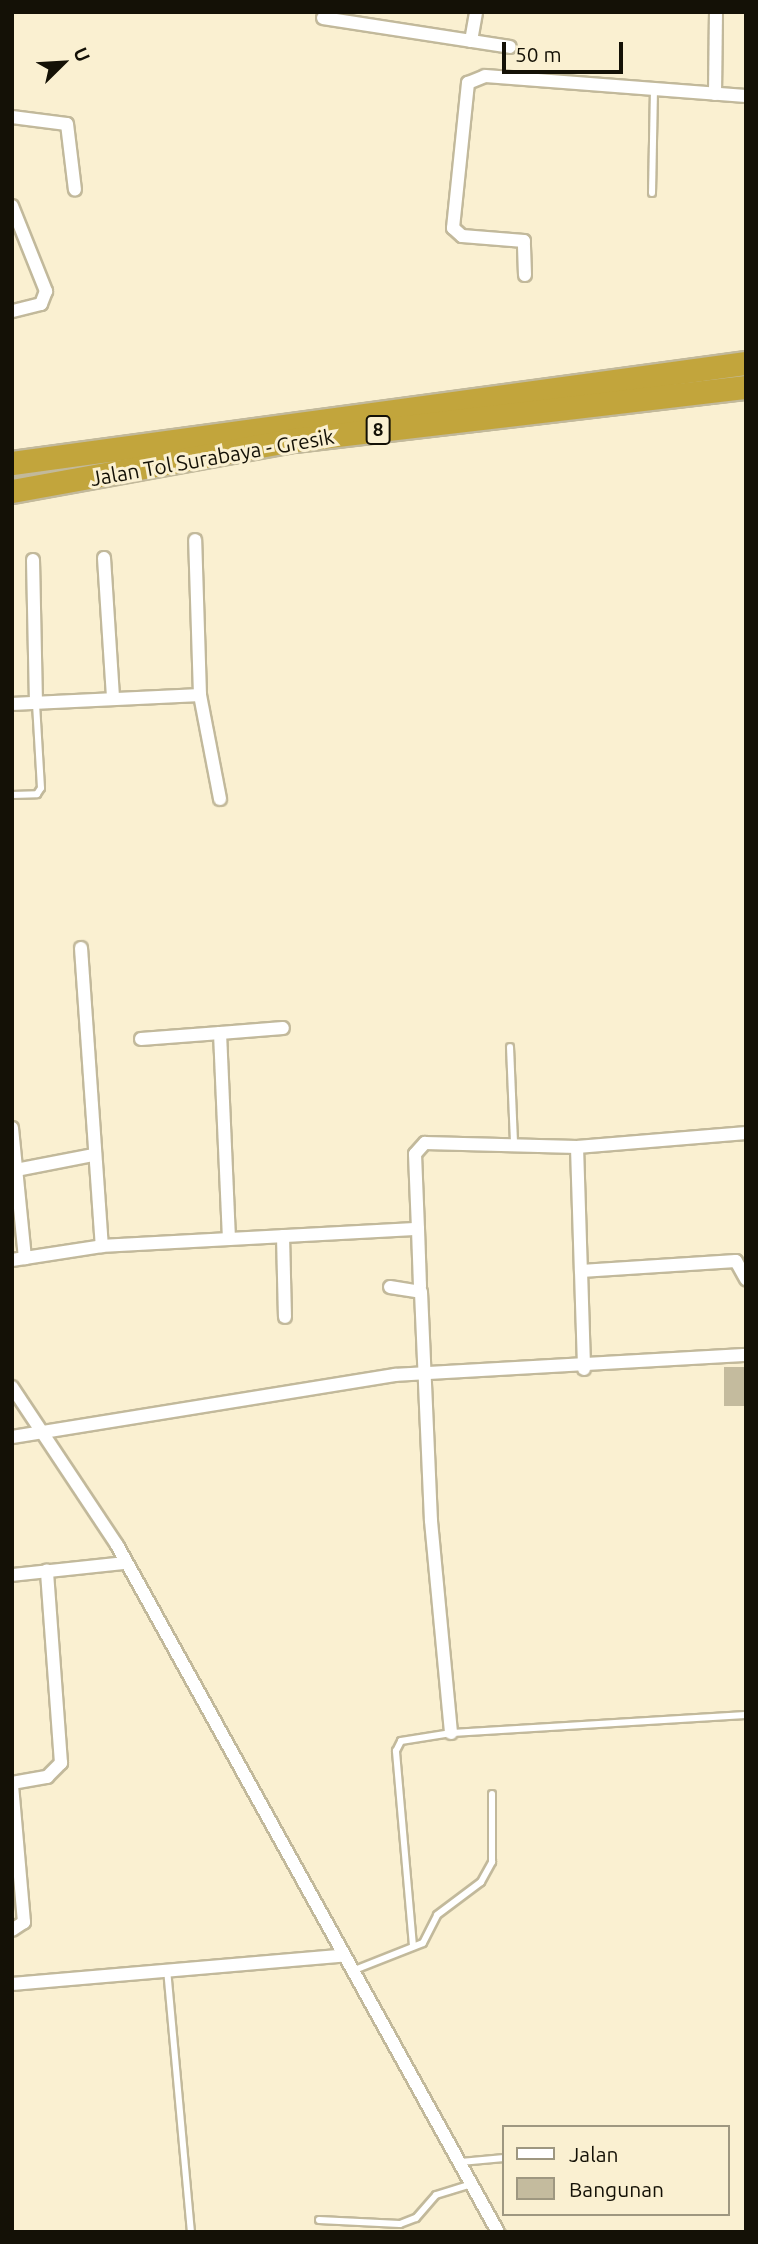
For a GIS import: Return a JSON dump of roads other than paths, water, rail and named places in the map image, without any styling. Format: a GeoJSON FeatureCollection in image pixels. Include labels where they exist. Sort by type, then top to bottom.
{"type":"FeatureCollection","features":[{"type":"Feature","properties":{"kind":"highway","name":"Jalan Tol Surabaya - Gresik"},"geometry":{"type":"LineString","coordinates":[[12,463],[746,363]]}},
{"type":"Feature","properties":{"kind":"highway","name":"Jalan Tol Surabaya - Gresik"},"geometry":{"type":"LineString","coordinates":[[12,491],[294,440],[746,387]]}},
{"type":"Feature","properties":{"kind":"street"},"geometry":{"type":"LineString","coordinates":[[391,28],[392,12]]}},
{"type":"Feature","properties":{"kind":"street"},"geometry":{"type":"LineString","coordinates":[[471,41],[476,12]]}},
{"type":"Feature","properties":{"kind":"street"},"geometry":{"type":"LineString","coordinates":[[715,93],[716,12]]}},
{"type":"Feature","properties":{"kind":"street"},"geometry":{"type":"LineString","coordinates":[[323,18],[510,47]]}},
{"type":"Feature","properties":{"kind":"street"},"geometry":{"type":"LineString","coordinates":[[525,275],[524,241],[462,236],[453,228],[464,88],[485,76],[746,96]]}},
{"type":"Feature","properties":{"kind":"street"},"geometry":{"type":"LineString","coordinates":[[12,117],[67,124],[75,190]]}},
{"type":"Feature","properties":{"kind":"street"},"geometry":{"type":"LineString","coordinates":[[12,206],[46,291],[41,304],[12,311]]}},
{"type":"Feature","properties":{"kind":"street"},"geometry":{"type":"LineString","coordinates":[[195,540],[200,695],[220,799]]}},
{"type":"Feature","properties":{"kind":"street"},"geometry":{"type":"LineString","coordinates":[[104,558],[113,699]]}},
{"type":"Feature","properties":{"kind":"street"},"geometry":{"type":"LineString","coordinates":[[33,561],[36,703]]}},
{"type":"Feature","properties":{"kind":"street"},"geometry":{"type":"LineString","coordinates":[[12,704],[200,695]]}},
{"type":"Feature","properties":{"kind":"street"},"geometry":{"type":"LineString","coordinates":[[81,948],[93,1155],[102,1246]]}},
{"type":"Feature","properties":{"kind":"street"},"geometry":{"type":"LineString","coordinates":[[141,1039],[283,1028]]}},
{"type":"Feature","properties":{"kind":"street"},"geometry":{"type":"LineString","coordinates":[[220,1033],[229,1239]]}},
{"type":"Feature","properties":{"kind":"street"},"geometry":{"type":"LineString","coordinates":[[12,1128],[19,1259],[102,1246],[418,1229]]}},
{"type":"Feature","properties":{"kind":"street"},"geometry":{"type":"LineString","coordinates":[[451,1733],[431,1521],[427,1375],[418,1229],[419,1147],[514,1144],[577,1147],[746,1132]]}},
{"type":"Feature","properties":{"kind":"street"},"geometry":{"type":"LineString","coordinates":[[577,1147],[584,1369]]}},
{"type":"Feature","properties":{"kind":"street"},"geometry":{"type":"LineString","coordinates":[[16,1170],[93,1155]]}},
{"type":"Feature","properties":{"kind":"street"},"geometry":{"type":"LineString","coordinates":[[283,1236],[285,1317]]}},
{"type":"Feature","properties":{"kind":"street"},"geometry":{"type":"LineString","coordinates":[[581,1271],[736,1261],[746,1279]]}},
{"type":"Feature","properties":{"kind":"street"},"geometry":{"type":"LineString","coordinates":[[390,1287],[420,1287]]}},
{"type":"Feature","properties":{"kind":"street"},"geometry":{"type":"LineString","coordinates":[[12,1437],[43,1429],[427,1375],[584,1369],[746,1355]]}},
{"type":"Feature","properties":{"kind":"street"},"geometry":{"type":"LineString","coordinates":[[12,1387],[43,1429],[124,1563],[341,1956],[498,2232]]}},
{"type":"Feature","properties":{"kind":"street"},"geometry":{"type":"LineString","coordinates":[[12,1574],[124,1563]]}},
{"type":"Feature","properties":{"kind":"street"},"geometry":{"type":"LineString","coordinates":[[12,1930],[24,1922],[12,1784],[47,1777],[62,1755],[47,1571]]}},
{"type":"Feature","properties":{"kind":"street"},"geometry":{"type":"LineString","coordinates":[[12,1984],[167,1968],[341,1956]]}},
{"type":"Feature","properties":{"kind":"lane"},"geometry":{"type":"LineString","coordinates":[[652,193],[654,89]]}},
{"type":"Feature","properties":{"kind":"lane"},"geometry":{"type":"LineString","coordinates":[[12,795],[37,794],[41,788],[36,703]]}},
{"type":"Feature","properties":{"kind":"lane"},"geometry":{"type":"LineString","coordinates":[[510,1046],[514,1144]]}},
{"type":"Feature","properties":{"kind":"lane"},"geometry":{"type":"LineString","coordinates":[[413,1946],[396,1751],[401,1741],[451,1733],[746,1715]]}},
{"type":"Feature","properties":{"kind":"lane"},"geometry":{"type":"LineString","coordinates":[[350,1972],[423,1943],[437,1915],[481,1882],[492,1862],[492,1794]]}},
{"type":"Feature","properties":{"kind":"lane"},"geometry":{"type":"LineString","coordinates":[[167,1968],[191,2232]]}},
{"type":"Feature","properties":{"kind":"lane"},"geometry":{"type":"LineString","coordinates":[[459,2162],[503,2158]]}},
{"type":"Feature","properties":{"kind":"lane"},"geometry":{"type":"LineString","coordinates":[[319,2220],[400,2224],[416,2218],[436,2195],[471,2184]]}}]}
